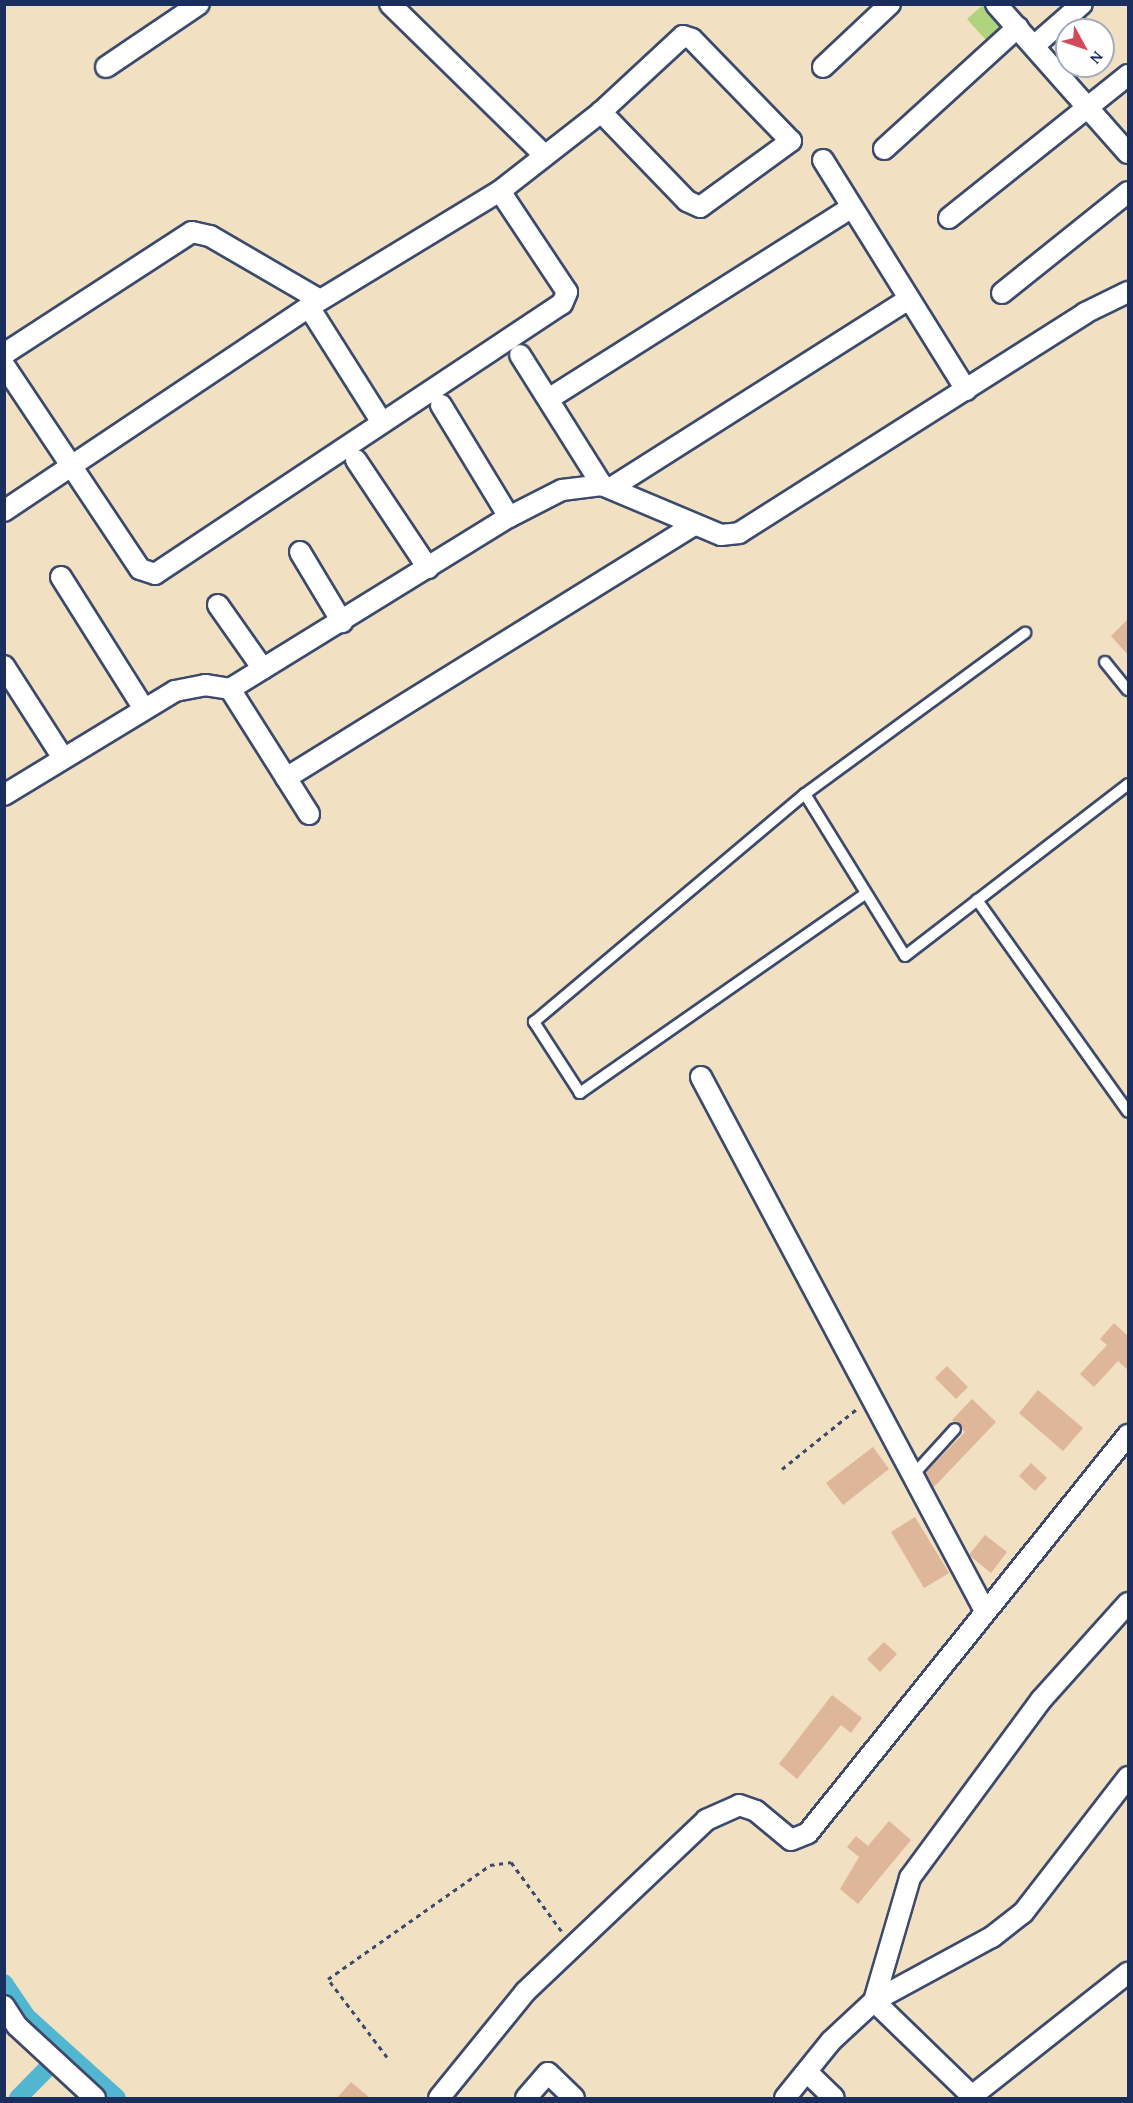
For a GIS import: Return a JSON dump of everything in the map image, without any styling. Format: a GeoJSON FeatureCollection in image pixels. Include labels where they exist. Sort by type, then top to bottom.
{"type":"FeatureCollection","features":[{"type":"Feature","properties":{"kind":"street"},"geometry":{"type":"LineString","coordinates":[[106,67],[198,4]]}},
{"type":"Feature","properties":{"kind":"street"},"geometry":{"type":"LineString","coordinates":[[390,4],[544,155]]}},
{"type":"Feature","properties":{"kind":"street"},"geometry":{"type":"LineString","coordinates":[[823,67],[890,4]]}},
{"type":"Feature","properties":{"kind":"street"},"geometry":{"type":"LineString","coordinates":[[996,4],[1035,45],[1128,153]]}},
{"type":"Feature","properties":{"kind":"street"},"geometry":{"type":"LineString","coordinates":[[1035,45],[1082,4]]}},
{"type":"Feature","properties":{"kind":"street"},"geometry":{"type":"LineString","coordinates":[[884,149],[1018,27]]}},
{"type":"Feature","properties":{"kind":"street"},"geometry":{"type":"LineString","coordinates":[[4,511],[315,303],[500,191],[602,112],[680,38],[688,36],[791,141],[700,207],[687,201],[602,112]]}},
{"type":"Feature","properties":{"kind":"street"},"geometry":{"type":"LineString","coordinates":[[950,218],[1128,75]]}},
{"type":"Feature","properties":{"kind":"street"},"geometry":{"type":"LineString","coordinates":[[823,160],[966,390]]}},
{"type":"Feature","properties":{"kind":"street"},"geometry":{"type":"LineString","coordinates":[[4,365],[73,465],[140,569],[150,575],[562,304],[567,292],[500,191]]}},
{"type":"Feature","properties":{"kind":"street"},"geometry":{"type":"LineString","coordinates":[[1002,293],[1128,192]]}},
{"type":"Feature","properties":{"kind":"street"},"geometry":{"type":"LineString","coordinates":[[550,398],[852,207]]}},
{"type":"Feature","properties":{"kind":"street"},"geometry":{"type":"LineString","coordinates":[[4,354],[192,232],[210,236],[315,303],[381,421]]}},
{"type":"Feature","properties":{"kind":"street"},"geometry":{"type":"LineString","coordinates":[[520,356],[550,398],[606,486],[721,535],[739,533],[966,390],[1128,292]]}},
{"type":"Feature","properties":{"kind":"street"},"geometry":{"type":"LineString","coordinates":[[4,795],[143,707],[191,687],[230,690],[509,517],[562,490],[606,486],[909,299]]}},
{"type":"Feature","properties":{"kind":"street"},"geometry":{"type":"LineString","coordinates":[[441,405],[509,517]]}},
{"type":"Feature","properties":{"kind":"street"},"geometry":{"type":"LineString","coordinates":[[357,460],[429,568]]}},
{"type":"Feature","properties":{"kind":"street"},"geometry":{"type":"LineString","coordinates":[[286,778],[694,525]]}},
{"type":"Feature","properties":{"kind":"street"},"geometry":{"type":"LineString","coordinates":[[300,552],[342,622]]}},
{"type":"Feature","properties":{"kind":"street"},"geometry":{"type":"LineString","coordinates":[[61,577],[143,707]]}},
{"type":"Feature","properties":{"kind":"street"},"geometry":{"type":"LineString","coordinates":[[218,605],[263,669]]}},
{"type":"Feature","properties":{"kind":"street"},"geometry":{"type":"LineString","coordinates":[[4,666],[63,758]]}},
{"type":"Feature","properties":{"kind":"street"},"geometry":{"type":"LineString","coordinates":[[230,690],[309,814]]}},
{"type":"Feature","properties":{"kind":"street"},"geometry":{"type":"LineString","coordinates":[[701,1077],[984,1609]]}},
{"type":"Feature","properties":{"kind":"street"},"geometry":{"type":"LineString","coordinates":[[439,2098],[525,1992],[723,1809],[739,1805],[756,1811],[791,1840],[808,1833],[984,1609],[1128,1434]]}},
{"type":"Feature","properties":{"kind":"street"},"geometry":{"type":"LineString","coordinates":[[874,2001],[910,1878],[1041,1700],[1128,1603]]}},
{"type":"Feature","properties":{"kind":"street"},"geometry":{"type":"LineString","coordinates":[[785,2098],[874,2001],[992,1937],[1023,1913],[1128,1777]]}},
{"type":"Feature","properties":{"kind":"street"},"geometry":{"type":"LineString","coordinates":[[874,2001],[972,2096],[1128,1972]]}},
{"type":"Feature","properties":{"kind":"street"},"geometry":{"type":"LineString","coordinates":[[4,2006],[17,2026],[95,2098]]}},
{"type":"Feature","properties":{"kind":"street"},"geometry":{"type":"LineString","coordinates":[[807,2072],[834,2098]]}},
{"type":"Feature","properties":{"kind":"street"},"geometry":{"type":"LineString","coordinates":[[526,2098],[548,2073],[574,2098]]}},
{"type":"Feature","properties":{"kind":"lane"},"geometry":{"type":"LineString","coordinates":[[865,894],[580,1093],[534,1022],[805,794],[1025,633]]}},
{"type":"Feature","properties":{"kind":"lane"},"geometry":{"type":"LineString","coordinates":[[1105,662],[1128,690]]}},
{"type":"Feature","properties":{"kind":"lane"},"geometry":{"type":"LineString","coordinates":[[805,794],[904,956],[1128,784]]}},
{"type":"Feature","properties":{"kind":"lane"},"geometry":{"type":"LineString","coordinates":[[977,900],[1128,1112]]}},
{"type":"Feature","properties":{"kind":"lane"},"geometry":{"type":"LineString","coordinates":[[913,1475],[955,1429]]}},
{"type":"Feature","properties":{"kind":"path"},"geometry":{"type":"LineString","coordinates":[[782,1469],[872,1397]]}},
{"type":"Feature","properties":{"kind":"path"},"geometry":{"type":"LineString","coordinates":[[387,2057],[328,1979],[490,1865],[512,1862],[573,1947]]}},
{"type":"Feature","properties":{"kind":"green space"},"geometry":{"type":"Polygon","coordinates":[[[983,5],[996,5],[1018,27],[994,49],[967,19],[983,5]]]}},
{"type":"Feature","properties":{"kind":"building"},"geometry":{"type":"Polygon","coordinates":[[[1128,619],[1128,655],[1111,636],[1128,619]]]}},
{"type":"Feature","properties":{"kind":"building"},"geometry":{"type":"Polygon","coordinates":[[[1114,1323],[1128,1336],[1128,1370],[1118,1361],[1094,1387],[1080,1374],[1107,1345],[1100,1339],[1114,1323]]]}},
{"type":"Feature","properties":{"kind":"building"},"geometry":{"type":"Polygon","coordinates":[[[947,1366],[968,1387],[956,1399],[935,1378],[947,1366]]]}},
{"type":"Feature","properties":{"kind":"building"},"geometry":{"type":"Polygon","coordinates":[[[1038,1390],[1083,1428],[1063,1451],[1019,1413],[1038,1390]]]}},
{"type":"Feature","properties":{"kind":"building"},"geometry":{"type":"Polygon","coordinates":[[[972,1399],[996,1422],[933,1488],[925,1473],[965,1432],[952,1420],[972,1399]]]}},
{"type":"Feature","properties":{"kind":"building"},"geometry":{"type":"Polygon","coordinates":[[[873,1447],[889,1469],[843,1505],[826,1483],[873,1447]]]}},
{"type":"Feature","properties":{"kind":"building"},"geometry":{"type":"Polygon","coordinates":[[[1031,1463],[1047,1478],[1035,1491],[1019,1476],[1031,1463]]]}},
{"type":"Feature","properties":{"kind":"building"},"geometry":{"type":"Polygon","coordinates":[[[915,1517],[949,1573],[924,1588],[891,1532],[915,1517]]]}},
{"type":"Feature","properties":{"kind":"building"},"geometry":{"type":"Polygon","coordinates":[[[985,1535],[1007,1552],[991,1573],[969,1555],[985,1535]]]}},
{"type":"Feature","properties":{"kind":"building"},"geometry":{"type":"Polygon","coordinates":[[[884,1642],[897,1654],[880,1672],[867,1659],[884,1642]]]}},
{"type":"Feature","properties":{"kind":"building"},"geometry":{"type":"Polygon","coordinates":[[[832,1695],[862,1718],[851,1733],[841,1725],[797,1779],[779,1764],[832,1695]]]}},
{"type":"Feature","properties":{"kind":"building"},"geometry":{"type":"Polygon","coordinates":[[[889,1821],[911,1840],[858,1904],[840,1889],[859,1857],[847,1847],[856,1836],[868,1846],[889,1821]]]}},
{"type":"Feature","properties":{"kind":"building"},"geometry":{"type":"Polygon","coordinates":[[[351,2082],[370,2098],[337,2098],[351,2082]]]}},
{"type":"Feature","properties":{"kind":"waterway"},"geometry":{"type":"LineString","coordinates":[[4,1983],[27,2017],[117,2098]]}},
{"type":"Feature","properties":{"kind":"waterway"},"geometry":{"type":"LineString","coordinates":[[18,2098],[64,2051]]}}]}
